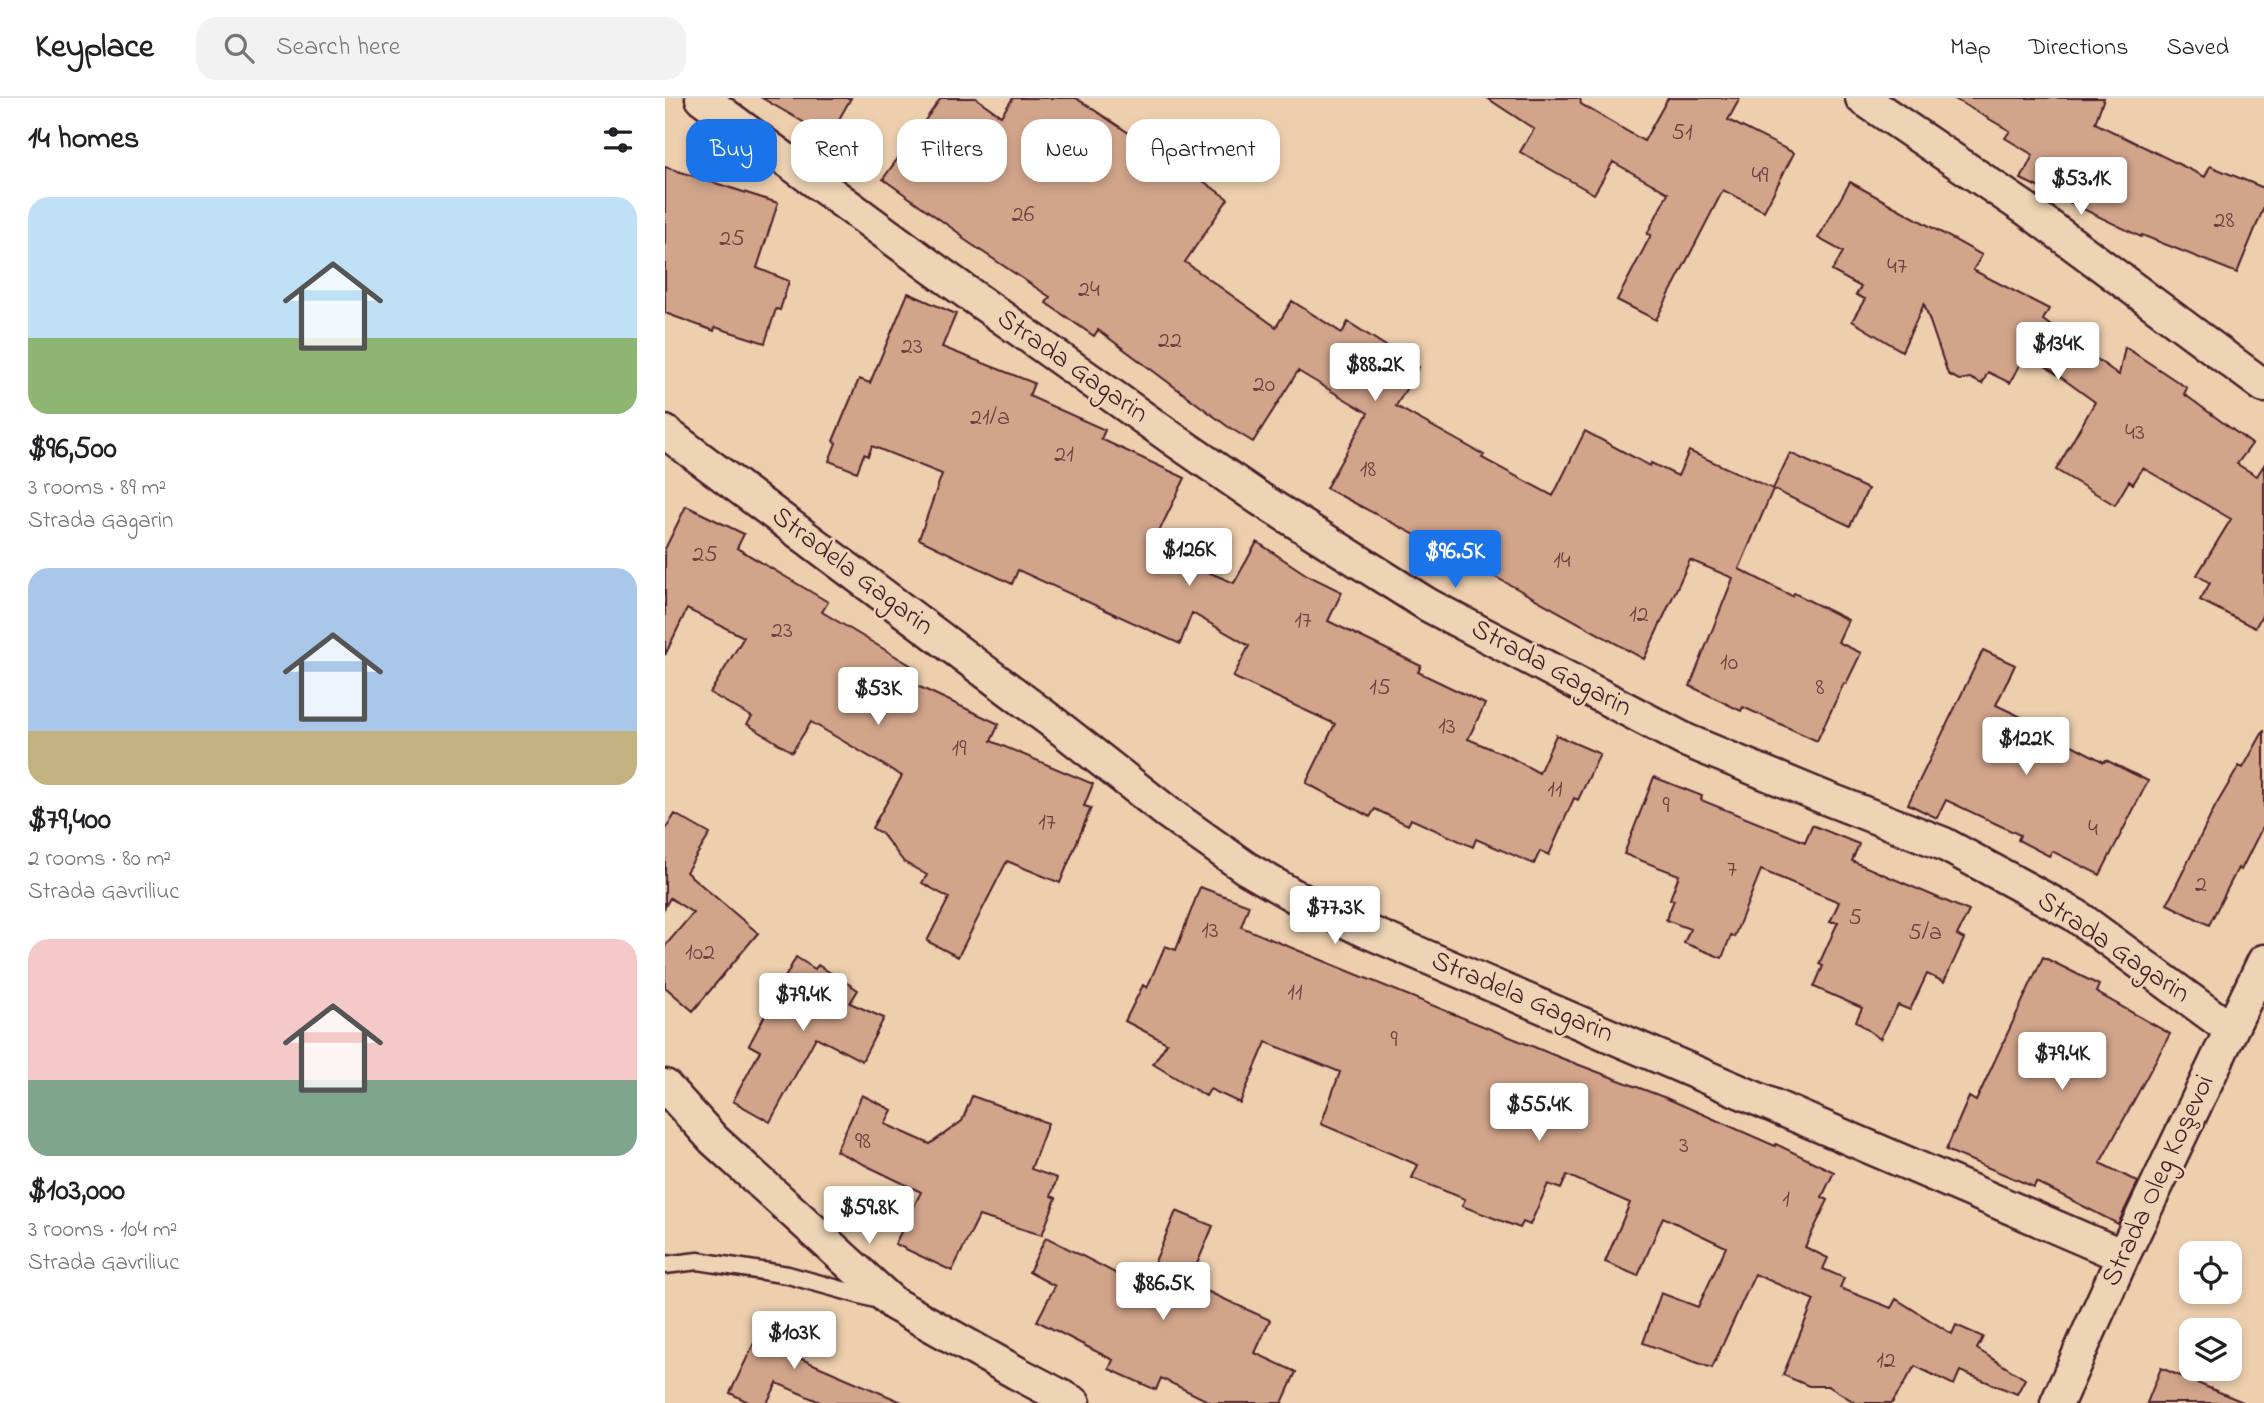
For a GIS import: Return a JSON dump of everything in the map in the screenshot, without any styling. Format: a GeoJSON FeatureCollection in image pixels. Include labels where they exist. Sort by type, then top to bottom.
{"type":"FeatureCollection","features":[{"type":"Feature","properties":{"kind":"street","name":"Strada Gagarin"},"geometry":{"type":"LineString","coordinates":[[702,98],[934,269],[1260,499],[1428,605],[1685,740],[1944,844],[2075,915],[2230,1029]]}},
{"type":"Feature","properties":{"kind":"street"},"geometry":{"type":"LineString","coordinates":[[1862,98],[2026,209],[2264,386]]}},
{"type":"Feature","properties":{"kind":"street","name":"Stradela Gagarin"},"geometry":{"type":"LineString","coordinates":[[665,432],[1055,724],[1167,812],[1246,868],[1298,898],[1370,932],[2123,1256]]}},
{"type":"Feature","properties":{"kind":"street","name":"Strada Oleg Koşevoi"},"geometry":{"type":"LineString","coordinates":[[2057,1403],[2123,1256],[2264,961]]}},
{"type":"Feature","properties":{"kind":"street"},"geometry":{"type":"LineString","coordinates":[[665,1086],[714,1140],[894,1304],[1074,1403]]}},
{"type":"Feature","properties":{"kind":"lane"},"geometry":{"type":"LineString","coordinates":[[665,1265],[698,1261],[789,1275],[894,1304]]}},
{"type":"Feature","properties":{"kind":"building"},"geometry":{"type":"Polygon","coordinates":[[[762,98],[851,98],[839,119],[798,119],[762,98]]]}},
{"type":"Feature","properties":{"kind":"building"},"geometry":{"type":"Polygon","coordinates":[[[941,98],[976,98],[1001,116],[1013,98],[1076,98],[1108,119],[1021,119],[1021,182],[1112,182],[1112,122],[1126,131],[1126,182],[1204,182],[1228,199],[1185,262],[1276,327],[1292,301],[1342,333],[1348,322],[1419,367],[1396,406],[1484,455],[1482,458],[1553,496],[1585,431],[1650,466],[1651,463],[1678,476],[1689,451],[1773,489],[1739,569],[1848,620],[1838,642],[1861,653],[1817,741],[1743,707],[1741,711],[1690,686],[1733,578],[1690,560],[1644,659],[1326,488],[1368,413],[1298,371],[1253,442],[1227,426],[1098,330],[1094,336],[1046,303],[1050,297],[962,238],[963,236],[883,179],[897,159],[897,182],[1007,182],[1007,119],[926,119],[941,98]]]}},
{"type":"Feature","properties":{"kind":"building"},"geometry":{"type":"Polygon","coordinates":[[[1487,98],[1580,98],[1581,104],[1644,141],[1668,98],[1740,98],[1728,120],[1794,153],[1764,211],[1723,190],[1656,320],[1617,300],[1651,235],[1647,234],[1668,193],[1613,162],[1594,194],[1520,152],[1534,129],[1487,98]]]}},
{"type":"Feature","properties":{"kind":"building"},"geometry":{"type":"Polygon","coordinates":[[[1953,98],[2104,98],[2095,123],[2205,177],[2210,166],[2264,188],[2264,207],[2237,273],[2142,235],[2141,237],[2021,179],[2033,155],[2005,138],[2010,131],[1953,98]]]}},
{"type":"Feature","properties":{"kind":"building"},"geometry":{"type":"Polygon","coordinates":[[[665,167],[686,174],[686,182],[712,182],[778,203],[757,268],[789,281],[765,343],[715,327],[714,331],[665,313],[665,167]]]}},
{"type":"Feature","properties":{"kind":"building"},"geometry":{"type":"Polygon","coordinates":[[[1850,182],[1982,255],[1973,270],[2049,309],[2043,320],[2119,375],[2125,347],[2187,388],[2184,394],[2252,444],[2237,464],[2257,476],[2264,465],[2264,612],[2255,628],[2200,600],[2210,583],[2197,575],[2231,519],[2143,468],[2133,484],[2129,481],[2115,505],[2056,470],[2095,402],[2026,352],[2010,383],[1988,372],[1982,384],[1970,378],[1959,380],[1948,374],[1924,304],[1902,351],[1852,321],[1865,299],[1856,295],[1861,287],[1832,271],[1843,252],[1818,238],[1850,182]]]}},
{"type":"Feature","properties":{"kind":"building"},"geometry":{"type":"Polygon","coordinates":[[[908,293],[956,314],[942,347],[1034,383],[1029,396],[1105,430],[1101,439],[1185,478],[1151,548],[1234,583],[1257,542],[1307,575],[1342,592],[1328,621],[1421,666],[1418,672],[1485,704],[1468,739],[1539,773],[1556,735],[1600,754],[1578,800],[1574,798],[1549,855],[1540,851],[1534,864],[1476,839],[1473,847],[1411,819],[1408,825],[1375,809],[1370,817],[1306,783],[1335,724],[1233,677],[1249,646],[1192,613],[1180,644],[1018,570],[1012,584],[919,539],[942,474],[872,446],[868,456],[864,454],[857,472],[829,461],[836,443],[833,441],[859,379],[870,383],[908,293]]]}},
{"type":"Feature","properties":{"kind":"building"},"geometry":{"type":"Polygon","coordinates":[[[1790,453],[1868,489],[1850,526],[1773,489],[1790,453]]]}},
{"type":"Feature","properties":{"kind":"building"},"geometry":{"type":"Polygon","coordinates":[[[686,506],[744,534],[737,548],[828,602],[822,612],[917,669],[909,682],[999,724],[991,741],[1093,784],[1084,806],[1091,808],[1060,883],[1007,861],[958,957],[927,941],[949,898],[922,883],[927,875],[904,862],[882,834],[872,828],[902,776],[811,722],[792,752],[747,724],[752,717],[710,693],[744,637],[687,609],[665,655],[665,549],[686,506]]]}},
{"type":"Feature","properties":{"kind":"building"},"geometry":{"type":"Polygon","coordinates":[[[1983,650],[2015,665],[1996,705],[2063,737],[2068,743],[2104,762],[2106,760],[2148,781],[2100,875],[2052,851],[2049,856],[2018,840],[2020,835],[1946,800],[1937,818],[1908,804],[1983,650]]]}},
{"type":"Feature","properties":{"kind":"building"},"geometry":{"type":"Polygon","coordinates":[[[2264,730],[2264,824],[2209,925],[2167,904],[2215,807],[2239,766],[2243,768],[2264,730]]]}},
{"type":"Feature","properties":{"kind":"building"},"geometry":{"type":"Polygon","coordinates":[[[1654,777],[1702,796],[1701,800],[1805,842],[1812,825],[1859,844],[1852,861],[1969,911],[1957,935],[1964,939],[1944,982],[1927,974],[1910,1010],[1898,1005],[1880,1039],[1856,1021],[1862,1008],[1814,987],[1823,966],[1819,964],[1838,922],[1830,922],[1839,902],[1761,870],[1734,937],[1731,935],[1722,958],[1684,943],[1690,929],[1666,920],[1674,900],[1670,899],[1679,875],[1624,854],[1654,777]]]}},
{"type":"Feature","properties":{"kind":"building"},"geometry":{"type":"Polygon","coordinates":[[[675,814],[710,834],[686,872],[758,933],[693,1011],[665,987],[665,946],[693,913],[670,898],[665,907],[665,830],[675,814]]]}},
{"type":"Feature","properties":{"kind":"building"},"geometry":{"type":"Polygon","coordinates":[[[1200,887],[1249,905],[1241,927],[1666,1098],[1775,1146],[1776,1144],[1834,1172],[1822,1197],[1828,1200],[1805,1247],[1828,1258],[1823,1269],[1844,1278],[1840,1288],[1891,1308],[1896,1299],[1952,1334],[1956,1325],[1983,1337],[1977,1349],[2025,1379],[2017,1394],[1960,1371],[1954,1385],[1915,1366],[1892,1403],[1856,1403],[1828,1386],[1809,1386],[1783,1375],[1814,1300],[1755,1274],[1712,1368],[1643,1343],[1661,1293],[1698,1307],[1726,1247],[1663,1217],[1638,1276],[1605,1262],[1630,1203],[1567,1175],[1561,1189],[1548,1184],[1530,1225],[1523,1222],[1520,1228],[1462,1206],[1465,1199],[1412,1178],[1418,1165],[1321,1124],[1340,1072],[1266,1042],[1240,1103],[1210,1089],[1206,1096],[1153,1064],[1167,1043],[1125,1021],[1143,985],[1147,988],[1165,946],[1176,950],[1200,887]]]}},
{"type":"Feature","properties":{"kind":"building"},"geometry":{"type":"Polygon","coordinates":[[[796,957],[815,969],[818,965],[858,990],[850,1003],[884,1018],[862,1061],[816,1037],[770,1122],[733,1101],[760,1051],[749,1045],[796,957]]]}},
{"type":"Feature","properties":{"kind":"building"},"geometry":{"type":"Polygon","coordinates":[[[2043,957],[2099,985],[2096,992],[2170,1034],[2100,1163],[2138,1182],[2118,1224],[2036,1182],[2034,1187],[1946,1150],[1969,1097],[1976,1101],[2043,957]]]}},
{"type":"Feature","properties":{"kind":"building"},"geometry":{"type":"Polygon","coordinates":[[[862,1095],[892,1110],[885,1124],[930,1144],[962,1121],[972,1096],[1048,1123],[1031,1169],[1057,1178],[1051,1196],[1056,1198],[1042,1235],[979,1216],[952,1271],[895,1244],[921,1192],[836,1151],[862,1095]]]}},
{"type":"Feature","properties":{"kind":"building"},"geometry":{"type":"Polygon","coordinates":[[[1176,1211],[1213,1226],[1189,1283],[1270,1320],[1255,1353],[1296,1372],[1282,1403],[1212,1403],[1161,1378],[1156,1390],[1109,1369],[1113,1360],[1037,1321],[1055,1286],[1029,1272],[1046,1237],[1144,1288],[1176,1211]]]}},
{"type":"Feature","properties":{"kind":"building"},"geometry":{"type":"Polygon","coordinates":[[[768,1314],[811,1334],[799,1358],[904,1403],[822,1403],[777,1383],[767,1403],[750,1403],[730,1393],[768,1314]]]}},
{"type":"Feature","properties":{"kind":"building"},"geometry":{"type":"Polygon","coordinates":[[[2161,1368],[2179,1375],[2179,1381],[2192,1381],[2243,1402],[2243,1403],[2147,1403],[2161,1368]]]}}]}
